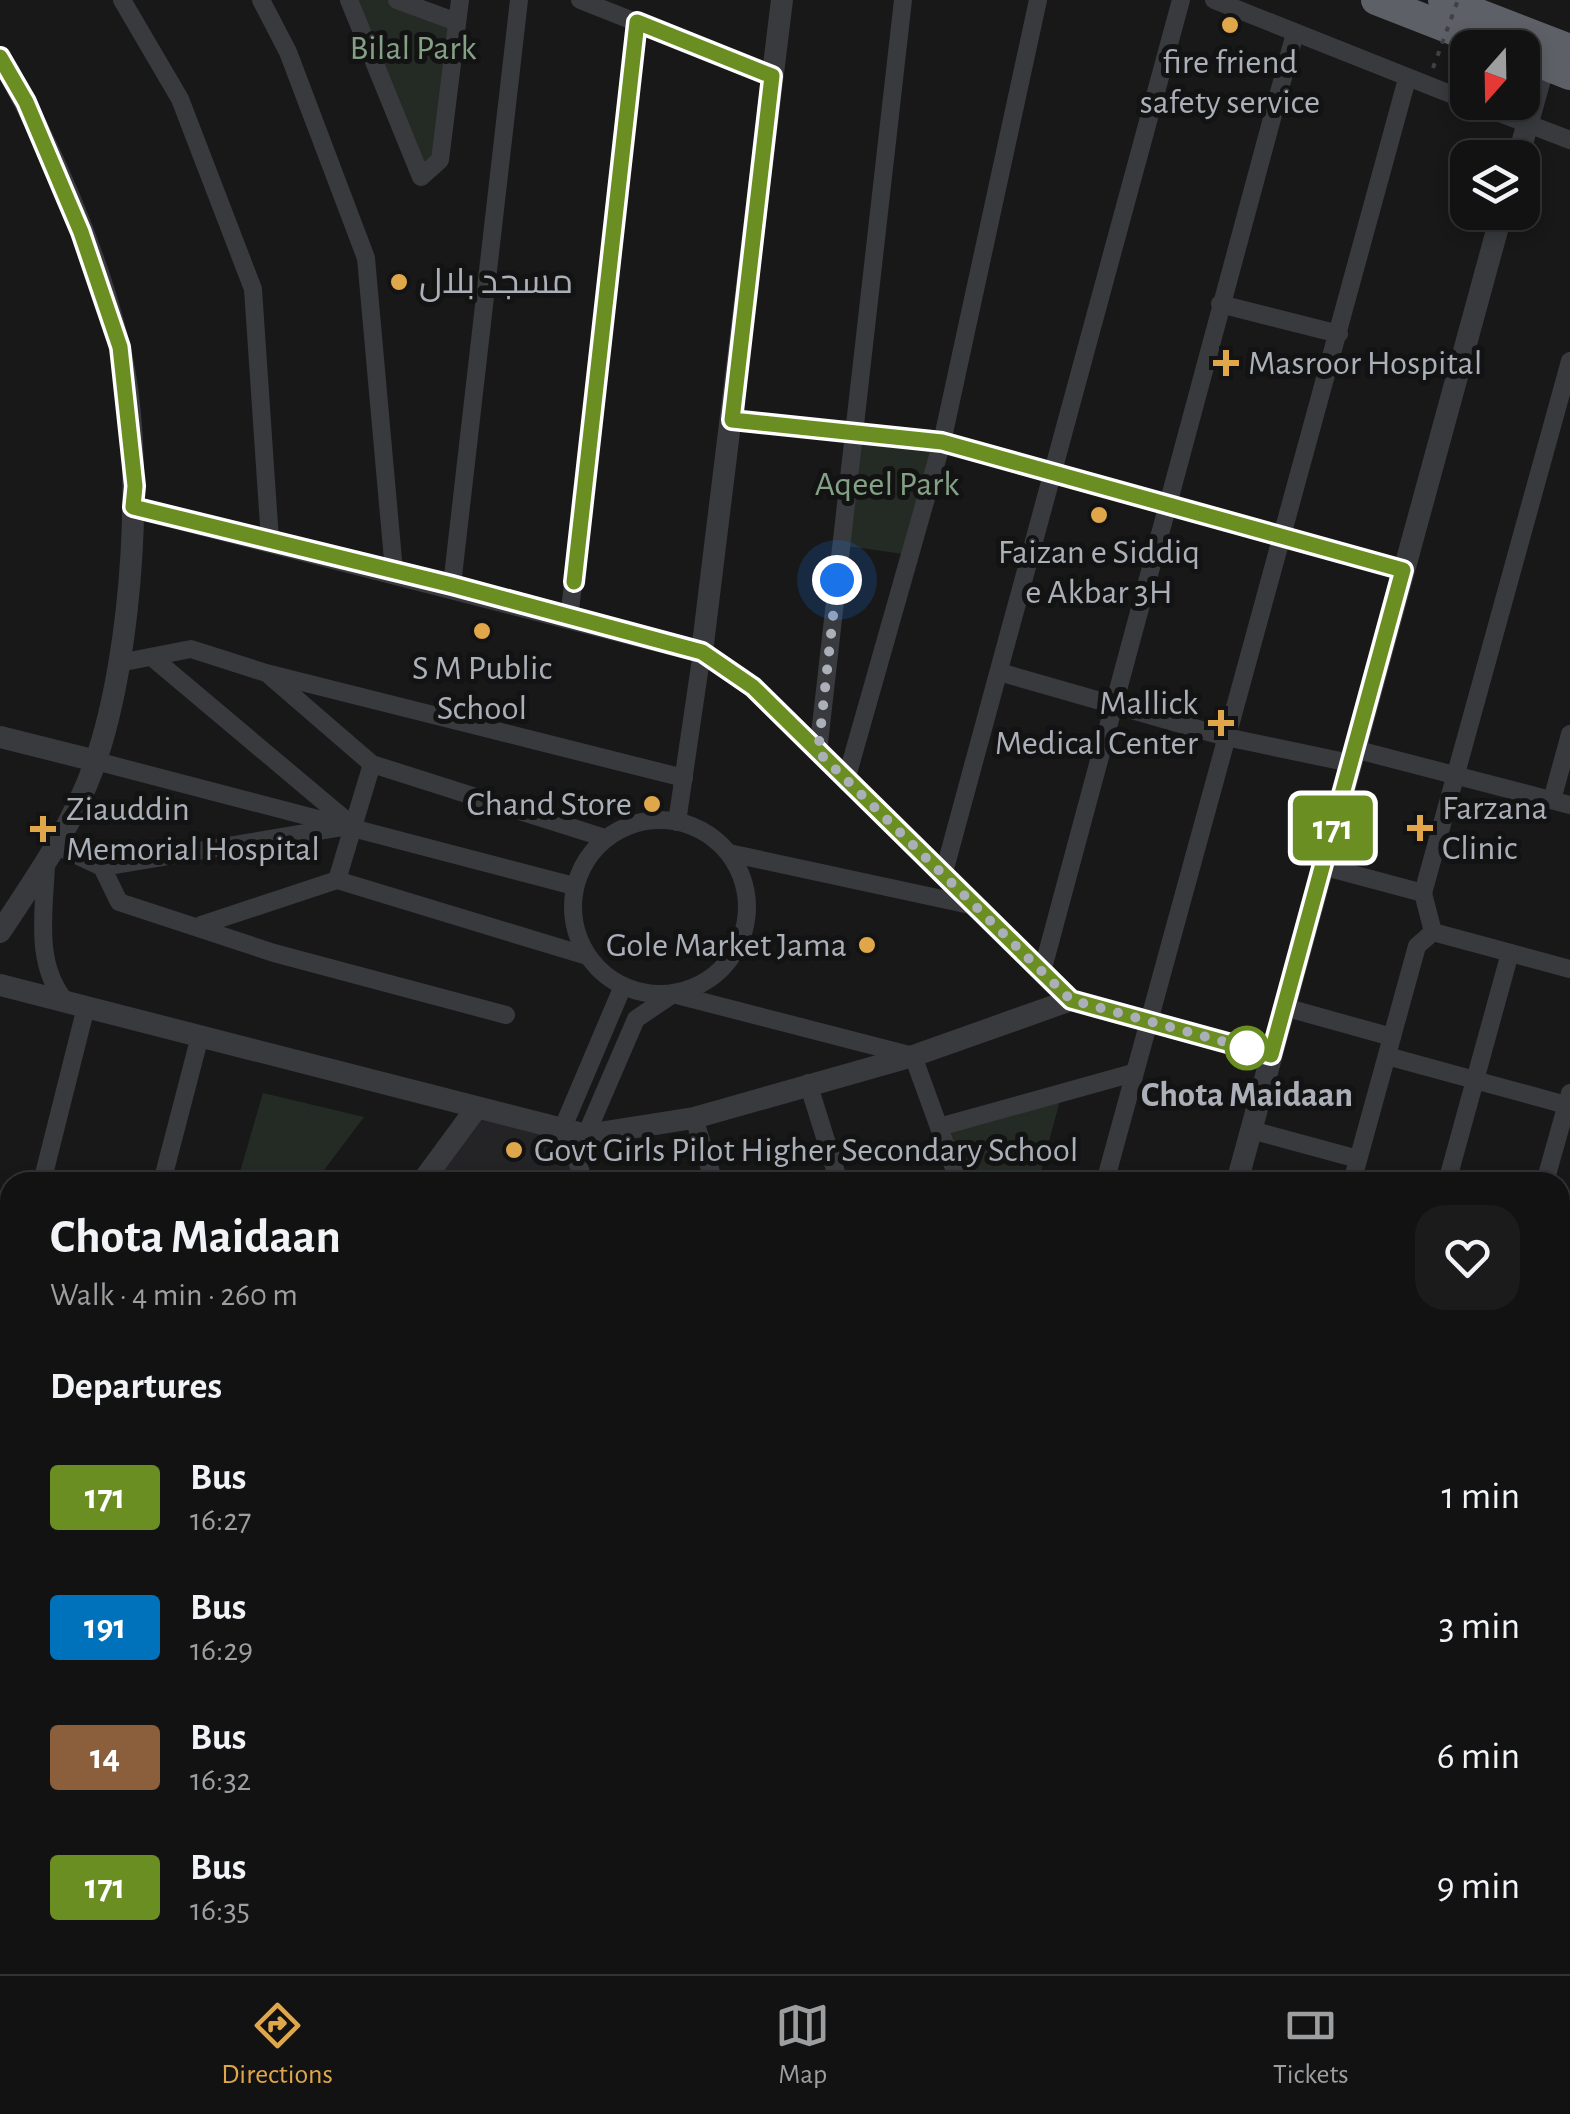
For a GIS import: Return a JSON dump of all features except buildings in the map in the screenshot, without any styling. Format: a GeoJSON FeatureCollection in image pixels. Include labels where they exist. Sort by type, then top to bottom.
{"type":"FeatureCollection","features":[{"type":"Feature","properties":{"kind":"highway"},"geometry":{"type":"LineString","coordinates":[[1376,0],[1453,30]]}},
{"type":"Feature","properties":{"kind":"highway"},"geometry":{"type":"LineString","coordinates":[[1443,0],[1552,61]]}},
{"type":"Feature","properties":{"kind":"street"},"geometry":{"type":"LineString","coordinates":[[122,0],[180,98],[253,289],[270,540]]}},
{"type":"Feature","properties":{"kind":"street"},"geometry":{"type":"LineString","coordinates":[[261,0],[288,52],[366,258],[394,571]]}},
{"type":"Feature","properties":{"kind":"street"},"geometry":{"type":"LineString","coordinates":[[348,0],[421,177],[440,160],[460,0]]}},
{"type":"Feature","properties":{"kind":"street"},"geometry":{"type":"LineString","coordinates":[[397,0],[457,22]]}},
{"type":"Feature","properties":{"kind":"street"},"geometry":{"type":"LineString","coordinates":[[452,585],[519,0]]}},
{"type":"Feature","properties":{"kind":"street"},"geometry":{"type":"LineString","coordinates":[[580,0],[772,76]]}},
{"type":"Feature","properties":{"kind":"street"},"geometry":{"type":"LineString","coordinates":[[677,822],[732,420],[782,0]]}},
{"type":"Feature","properties":{"kind":"street"},"geometry":{"type":"LineString","coordinates":[[818,752],[903,0]]}},
{"type":"Feature","properties":{"kind":"street"},"geometry":{"type":"LineString","coordinates":[[846,780],[942,442],[1038,0]]}},
{"type":"Feature","properties":{"kind":"street"},"geometry":{"type":"LineString","coordinates":[[942,876],[1181,0]]}},
{"type":"Feature","properties":{"kind":"street"},"geometry":{"type":"LineString","coordinates":[[1214,0],[1450,95]]}},
{"type":"Feature","properties":{"kind":"street"},"geometry":{"type":"LineString","coordinates":[[569,619],[637,22]]}},
{"type":"Feature","properties":{"kind":"street"},"geometry":{"type":"LineString","coordinates":[[1042,972],[1295,33]]}},
{"type":"Feature","properties":{"kind":"street"},"geometry":{"type":"LineString","coordinates":[[0,57],[26,102],[81,232],[120,347],[135,486],[120,663],[96,761],[50,855],[0,932]]}},
{"type":"Feature","properties":{"kind":"street"},"geometry":{"type":"LineString","coordinates":[[1523,140],[1552,61]]}},
{"type":"Feature","properties":{"kind":"street"},"geometry":{"type":"LineString","coordinates":[[1108,1172],[1133,1073],[1152,1022],[1407,79]]}},
{"type":"Feature","properties":{"kind":"street"},"geometry":{"type":"LineString","coordinates":[[1516,120],[1570,140]]}},
{"type":"Feature","properties":{"kind":"street"},"geometry":{"type":"LineString","coordinates":[[1240,1172],[1497,230]]}},
{"type":"Feature","properties":{"kind":"street"},"geometry":{"type":"LineString","coordinates":[[1220,304],[1339,334]]}},
{"type":"Feature","properties":{"kind":"street"},"geometry":{"type":"LineString","coordinates":[[1433,932],[1423,893],[1570,361]]}},
{"type":"Feature","properties":{"kind":"street"},"geometry":{"type":"LineString","coordinates":[[732,420],[942,442],[1403,570]]}},
{"type":"Feature","properties":{"kind":"street"},"geometry":{"type":"LineString","coordinates":[[133,507],[452,585],[702,652],[753,687],[970,905],[1071,1000],[1271,1055]]}},
{"type":"Feature","properties":{"kind":"street"},"geometry":{"type":"LineString","coordinates":[[120,663],[191,648],[266,673],[684,778]]}},
{"type":"Feature","properties":{"kind":"street"},"geometry":{"type":"LineString","coordinates":[[152,658],[352,826]]}},
{"type":"Feature","properties":{"kind":"street"},"geometry":{"type":"LineString","coordinates":[[999,672],[1226,737],[1456,776],[1561,803],[1570,734]]}},
{"type":"Feature","properties":{"kind":"street"},"geometry":{"type":"LineString","coordinates":[[266,673],[372,764],[606,838]]}},
{"type":"Feature","properties":{"kind":"street"},"geometry":{"type":"LineString","coordinates":[[0,738],[574,886]]}},
{"type":"Feature","properties":{"kind":"street"},"geometry":{"type":"LineString","coordinates":[[337,880],[372,764]]}},
{"type":"Feature","properties":{"kind":"street"},"geometry":{"type":"LineString","coordinates":[[581,1172],[578,1164],[586,1135],[636,1019],[673,994],[703,984],[727,964],[739,946],[747,917],[745,887],[729,853],[706,833],[677,822],[632,824],[606,838],[588,856],[574,886],[572,910],[587,956],[608,978],[638,992],[673,994],[913,1056]]}},
{"type":"Feature","properties":{"kind":"street"},"geometry":{"type":"LineString","coordinates":[[50,855],[102,867],[352,826]]}},
{"type":"Feature","properties":{"kind":"street"},"geometry":{"type":"LineString","coordinates":[[729,853],[970,905]]}},
{"type":"Feature","properties":{"kind":"street"},"geometry":{"type":"LineString","coordinates":[[50,855],[43,932],[48,981],[76,1005]]}},
{"type":"Feature","properties":{"kind":"street"},"geometry":{"type":"LineString","coordinates":[[1322,866],[1423,893]]}},
{"type":"Feature","properties":{"kind":"street"},"geometry":{"type":"LineString","coordinates":[[102,867],[119,902],[201,925],[274,952],[506,1016]]}},
{"type":"Feature","properties":{"kind":"street"},"geometry":{"type":"LineString","coordinates":[[201,925],[337,880],[587,956]]}},
{"type":"Feature","properties":{"kind":"street"},"geometry":{"type":"LineString","coordinates":[[1433,932],[1570,969]]}},
{"type":"Feature","properties":{"kind":"street"},"geometry":{"type":"LineString","coordinates":[[1355,1172],[1417,946],[1433,932]]}},
{"type":"Feature","properties":{"kind":"street"},"geometry":{"type":"LineString","coordinates":[[1450,1172],[1510,952]]}},
{"type":"Feature","properties":{"kind":"street"},"geometry":{"type":"LineString","coordinates":[[0,985],[475,1110],[586,1135],[694,1118],[913,1056],[1071,1000]]}},
{"type":"Feature","properties":{"kind":"street"},"geometry":{"type":"LineString","coordinates":[[561,1132],[623,986]]}},
{"type":"Feature","properties":{"kind":"street"},"geometry":{"type":"LineString","coordinates":[[44,1172],[76,1005]]}},
{"type":"Feature","properties":{"kind":"street"},"geometry":{"type":"LineString","coordinates":[[1284,1007],[1475,1080],[1569,1101],[1549,1172]]}},
{"type":"Feature","properties":{"kind":"street"},"geometry":{"type":"LineString","coordinates":[[165,1172],[200,1036]]}},
{"type":"Feature","properties":{"kind":"street"},"geometry":{"type":"LineString","coordinates":[[913,1056],[955,1172]]}},
{"type":"Feature","properties":{"kind":"street"},"geometry":{"type":"LineString","coordinates":[[939,1127],[1133,1073]]}},
{"type":"Feature","properties":{"kind":"street"},"geometry":{"type":"LineString","coordinates":[[808,1084],[836,1172]]}},
{"type":"Feature","properties":{"kind":"street"},"geometry":{"type":"LineString","coordinates":[[429,1172],[475,1110]]}},
{"type":"Feature","properties":{"kind":"street"},"geometry":{"type":"LineString","coordinates":[[694,1118],[711,1172]]}},
{"type":"Feature","properties":{"kind":"street"},"geometry":{"type":"LineString","coordinates":[[1251,1130],[1358,1159]]}},
{"type":"Feature","properties":{"kind":"path"},"geometry":{"type":"LineString","coordinates":[[1433,68],[1458,0]]}},
{"type":"Feature","properties":{"kind":"shaded area","name":"Govt Girls Pilot Higher Secondary School"},"geometry":{"type":"Polygon","coordinates":[[[475,1110],[586,1135],[584,1172],[429,1172],[475,1110]]]}},
{"type":"Feature","properties":{"kind":"green space","name":"Bilal Park"},"geometry":{"type":"Polygon","coordinates":[[[349,0],[397,0],[457,22],[440,160],[421,177],[349,0]]]}},
{"type":"Feature","properties":{"kind":"green space","name":"Aqeel Park"},"geometry":{"type":"Polygon","coordinates":[[[852,434],[942,442],[910,555],[840,545],[852,434]]]}},
{"type":"Feature","properties":{"kind":"green space"},"geometry":{"type":"Polygon","coordinates":[[[263,1093],[364,1117],[323,1172],[240,1172],[263,1093]]]}},
{"type":"Feature","properties":{"kind":"green space"},"geometry":{"type":"Polygon","coordinates":[[[1062,1093],[1041,1172],[955,1172],[939,1127],[1062,1093]]]}},
{"type":"Feature","properties":{"kind":"bus line","name":"171"},"geometry":{"type":"LineString","coordinates":[[0,57],[26,102],[81,232],[120,347],[135,486],[133,507],[452,585],[702,652],[753,687],[970,905],[1071,1000],[1271,1055],[1403,570],[942,442],[732,420],[772,76],[637,22],[574,582]]}},
{"type":"Feature","properties":{"kind":"place","name":"fire friend safety service"},"geometry":{"type":"Point","coordinates":[1230,25]}},
{"type":"Feature","properties":{"kind":"place","name":"مسجد بلال"},"geometry":{"type":"Point","coordinates":[399,282]}},
{"type":"Feature","properties":{"kind":"place","name":"Masroor Hospital"},"geometry":{"type":"Point","coordinates":[1226,363]}},
{"type":"Feature","properties":{"kind":"place","name":"Faizan e Siddiq e Akbar 3H"},"geometry":{"type":"Point","coordinates":[1099,515]}},
{"type":"Feature","properties":{"kind":"place","name":"S M Public School"},"geometry":{"type":"Point","coordinates":[482,631]}},
{"type":"Feature","properties":{"kind":"place","name":"Mallick Medical Center"},"geometry":{"type":"Point","coordinates":[1221,723]}},
{"type":"Feature","properties":{"kind":"place","name":"Chand Store"},"geometry":{"type":"Point","coordinates":[652,804]}},
{"type":"Feature","properties":{"kind":"place","name":"Farzana Clinic"},"geometry":{"type":"Point","coordinates":[1420,828]}},
{"type":"Feature","properties":{"kind":"place","name":"Ziauddin Memorial Hospital"},"geometry":{"type":"Point","coordinates":[43,829]}},
{"type":"Feature","properties":{"kind":"place","name":"Gole Market Jama"},"geometry":{"type":"Point","coordinates":[867,945]}},
{"type":"Feature","properties":{"kind":"place","name":"Chota Maidaan"},"geometry":{"type":"Point","coordinates":[1247,1048]}},
{"type":"Feature","properties":{"kind":"place","name":"Govt Girls Pilot Higher Secondary School"},"geometry":{"type":"Point","coordinates":[514,1150]}},
{"type":"Feature","properties":{"kind":"route"},"geometry":{"type":"LineString","coordinates":[[837,580],[818,752],[1071,1000],[1247,1048]]}}]}
